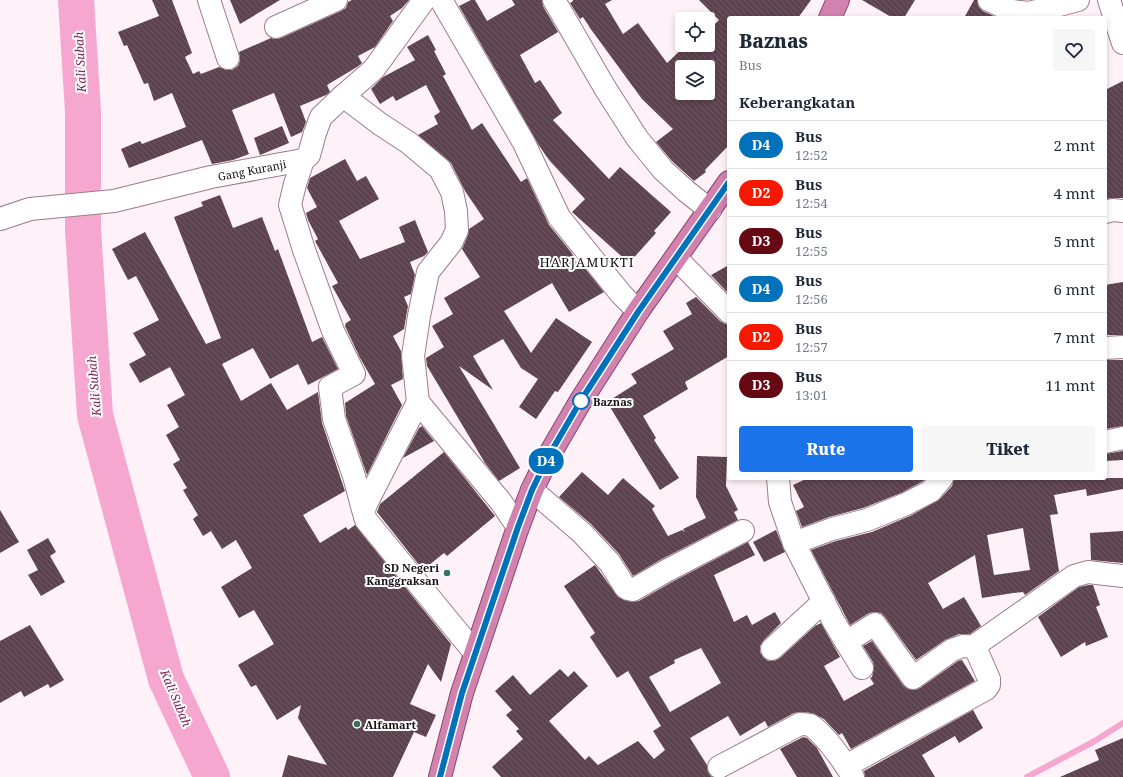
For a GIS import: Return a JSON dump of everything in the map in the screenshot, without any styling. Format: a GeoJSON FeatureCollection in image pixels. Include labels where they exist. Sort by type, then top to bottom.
{"type":"FeatureCollection","features":[{"type":"Feature","properties":{"kind":"highway"},"geometry":{"type":"LineString","coordinates":[[831,16],[838,0]]}},
{"type":"Feature","properties":{"kind":"highway"},"geometry":{"type":"LineString","coordinates":[[440,777],[462,693],[532,490],[548,457],[568,422],[638,312],[727,185]]}},
{"type":"Feature","properties":{"kind":"street"},"geometry":{"type":"LineString","coordinates":[[209,0],[228,58]]}},
{"type":"Feature","properties":{"kind":"street"},"geometry":{"type":"LineString","coordinates":[[276,27],[336,0]]}},
{"type":"Feature","properties":{"kind":"street"},"geometry":{"type":"LineString","coordinates":[[424,0],[374,69],[321,117],[309,155],[303,160],[294,184],[290,205],[304,250],[333,331],[354,374],[330,387],[334,419],[354,476],[366,520],[475,653]]}},
{"type":"Feature","properties":{"kind":"street"},"geometry":{"type":"LineString","coordinates":[[441,0],[524,143],[560,217],[620,294],[638,312]]}},
{"type":"Feature","properties":{"kind":"street"},"geometry":{"type":"LineString","coordinates":[[554,0],[605,88],[637,138],[662,170],[710,210]]}},
{"type":"Feature","properties":{"kind":"street"},"geometry":{"type":"LineString","coordinates":[[989,0],[1012,11],[1029,13],[1078,0]]}},
{"type":"Feature","properties":{"kind":"street"},"geometry":{"type":"LineString","coordinates":[[1109,0],[1123,43]]}},
{"type":"Feature","properties":{"kind":"street"},"geometry":{"type":"LineString","coordinates":[[343,96],[380,124],[409,143],[440,169],[452,192],[456,211],[456,230],[451,244],[428,272],[419,316],[413,356],[418,402],[364,510]]}},
{"type":"Feature","properties":{"kind":"street","name":"Gang Kuranji"},"geometry":{"type":"LineString","coordinates":[[0,219],[30,209],[114,201],[211,178],[303,160]]}},
{"type":"Feature","properties":{"kind":"street"},"geometry":{"type":"LineString","coordinates":[[1107,212],[1113,210],[1123,211]]}},
{"type":"Feature","properties":{"kind":"street"},"geometry":{"type":"LineString","coordinates":[[676,258],[727,310]]}},
{"type":"Feature","properties":{"kind":"street"},"geometry":{"type":"LineString","coordinates":[[1107,348],[1123,347]]}},
{"type":"Feature","properties":{"kind":"street"},"geometry":{"type":"LineString","coordinates":[[418,402],[501,502],[518,527]]}},
{"type":"Feature","properties":{"kind":"street"},"geometry":{"type":"LineString","coordinates":[[1107,442],[1123,438]]}},
{"type":"Feature","properties":{"kind":"street"},"geometry":{"type":"LineString","coordinates":[[778,480],[780,502],[794,544],[834,622],[862,668]]}},
{"type":"Feature","properties":{"kind":"street"},"geometry":{"type":"LineString","coordinates":[[794,544],[832,529],[884,514],[931,491],[940,480]]}},
{"type":"Feature","properties":{"kind":"street"},"geometry":{"type":"LineString","coordinates":[[532,490],[582,533],[610,563],[625,587],[633,590],[666,571],[744,532]]}},
{"type":"Feature","properties":{"kind":"street"},"geometry":{"type":"LineString","coordinates":[[975,647],[980,641],[1074,576],[1088,572],[1123,576]]}},
{"type":"Feature","properties":{"kind":"street"},"geometry":{"type":"LineString","coordinates":[[772,649],[824,601]]}},
{"type":"Feature","properties":{"kind":"street"},"geometry":{"type":"LineString","coordinates":[[846,642],[875,624],[913,678],[952,650],[964,646],[975,647]]}},
{"type":"Feature","properties":{"kind":"street"},"geometry":{"type":"LineString","coordinates":[[719,767],[800,724],[808,724],[821,735],[850,772],[986,689],[989,685],[989,679],[981,664],[975,647]]}},
{"type":"Feature","properties":{"kind":"building"},"geometry":{"type":"Polygon","coordinates":[[[152,0],[172,0],[192,53],[185,57],[193,74],[199,71],[201,74],[219,67],[226,70],[232,70],[238,66],[240,61],[239,52],[271,38],[281,38],[341,11],[346,8],[348,2],[352,0],[409,0],[402,8],[390,16],[393,21],[375,47],[358,56],[362,63],[327,85],[330,92],[326,95],[300,106],[306,122],[302,132],[291,137],[274,93],[232,110],[249,154],[233,160],[212,164],[202,140],[129,168],[121,149],[140,141],[142,144],[186,127],[172,93],[154,101],[148,83],[144,84],[127,45],[124,46],[118,32],[159,16],[152,0]]]}},
{"type":"Feature","properties":{"kind":"building"},"geometry":{"type":"Polygon","coordinates":[[[230,0],[280,0],[240,24],[230,0]]]}},
{"type":"Feature","properties":{"kind":"building"},"geometry":{"type":"Polygon","coordinates":[[[471,0],[475,0],[487,21],[515,5],[512,0],[542,0],[543,6],[558,32],[520,55],[535,83],[540,80],[562,113],[553,120],[609,179],[620,167],[671,212],[654,231],[656,233],[629,263],[572,212],[585,199],[549,160],[538,144],[459,6],[471,0]]]}},
{"type":"Feature","properties":{"kind":"building"},"geometry":{"type":"Polygon","coordinates":[[[573,0],[612,0],[605,4],[623,34],[638,23],[667,63],[679,52],[715,52],[715,24],[719,20],[715,16],[715,12],[711,12],[699,0],[811,0],[799,16],[727,16],[727,147],[705,170],[706,172],[694,181],[672,161],[656,142],[673,129],[642,99],[583,17],[580,19],[570,3],[573,0]]]}},
{"type":"Feature","properties":{"kind":"building"},"geometry":{"type":"Polygon","coordinates":[[[862,0],[915,0],[905,16],[890,16],[862,0]]]}},
{"type":"Feature","properties":{"kind":"building"},"geometry":{"type":"Polygon","coordinates":[[[974,0],[977,0],[979,7],[983,11],[994,16],[965,16],[974,0]]]}},
{"type":"Feature","properties":{"kind":"building"},"geometry":{"type":"Polygon","coordinates":[[[428,35],[436,50],[434,51],[446,74],[443,76],[472,130],[482,123],[521,182],[527,178],[549,225],[571,252],[580,268],[583,266],[604,292],[569,312],[552,283],[504,311],[531,353],[556,318],[592,342],[558,392],[555,391],[536,419],[519,407],[538,379],[521,368],[503,339],[473,356],[493,390],[459,366],[520,468],[499,481],[485,463],[427,366],[426,358],[444,347],[432,326],[453,314],[444,298],[480,277],[462,249],[469,229],[484,219],[465,191],[451,163],[418,135],[438,124],[434,116],[440,112],[426,85],[396,101],[393,96],[380,104],[371,89],[383,77],[415,60],[407,47],[428,35]]]}},
{"type":"Feature","properties":{"kind":"building"},"geometry":{"type":"Polygon","coordinates":[[[1123,81],[1123,198],[1107,199],[1107,89],[1123,81]]]}},
{"type":"Feature","properties":{"kind":"building"},"geometry":{"type":"Polygon","coordinates":[[[282,126],[289,143],[260,155],[254,138],[282,126]]]}},
{"type":"Feature","properties":{"kind":"building"},"geometry":{"type":"Polygon","coordinates":[[[345,159],[357,181],[366,176],[379,199],[339,221],[360,259],[405,242],[399,227],[415,220],[428,252],[424,256],[410,262],[415,275],[411,294],[404,297],[408,306],[404,329],[393,336],[401,351],[403,379],[391,385],[402,405],[367,475],[346,416],[345,403],[375,384],[360,358],[345,326],[346,323],[351,320],[332,286],[338,283],[315,241],[318,239],[306,213],[317,207],[307,188],[310,178],[345,159]]]}},
{"type":"Feature","properties":{"kind":"building"},"geometry":{"type":"Polygon","coordinates":[[[220,195],[233,228],[262,217],[275,251],[278,249],[312,342],[322,337],[338,369],[308,385],[298,364],[270,379],[253,348],[222,364],[241,401],[271,383],[287,410],[318,392],[322,423],[345,491],[303,515],[320,543],[346,527],[348,530],[355,525],[451,644],[441,682],[428,664],[410,704],[436,715],[426,737],[414,732],[393,777],[282,777],[288,755],[327,765],[298,718],[301,705],[277,720],[256,685],[251,687],[238,665],[274,644],[254,610],[239,618],[221,587],[252,568],[236,540],[222,549],[211,531],[203,536],[193,519],[198,515],[183,490],[187,488],[173,464],[180,460],[166,435],[179,427],[167,405],[185,395],[170,367],[140,383],[129,364],[146,355],[133,333],[159,320],[136,276],[128,280],[112,249],[145,232],[206,344],[221,338],[174,217],[203,206],[201,202],[220,195]]]}},
{"type":"Feature","properties":{"kind":"building"},"geometry":{"type":"Polygon","coordinates":[[[727,266],[727,292],[711,275],[727,266]]]}},
{"type":"Feature","properties":{"kind":"building"},"geometry":{"type":"Polygon","coordinates":[[[1123,282],[1123,335],[1107,335],[1107,285],[1123,282]]]}},
{"type":"Feature","properties":{"kind":"building"},"geometry":{"type":"Polygon","coordinates":[[[696,297],[720,321],[727,324],[727,357],[685,382],[688,389],[643,416],[656,438],[654,440],[679,478],[660,490],[607,402],[637,383],[631,374],[674,349],[663,331],[692,314],[686,303],[696,297]]]}},
{"type":"Feature","properties":{"kind":"building"},"geometry":{"type":"Polygon","coordinates":[[[1107,360],[1123,360],[1123,426],[1107,429],[1107,360]]]}},
{"type":"Feature","properties":{"kind":"building"},"geometry":{"type":"Polygon","coordinates":[[[422,426],[434,441],[403,458],[419,428],[422,426]]]}},
{"type":"Feature","properties":{"kind":"building"},"geometry":{"type":"Polygon","coordinates":[[[1123,451],[1123,460],[1107,461],[1107,454],[1123,451]]]}},
{"type":"Feature","properties":{"kind":"building"},"geometry":{"type":"Polygon","coordinates":[[[444,452],[495,516],[447,556],[444,553],[423,570],[377,512],[380,504],[444,452]]]}},
{"type":"Feature","properties":{"kind":"building"},"geometry":{"type":"Polygon","coordinates":[[[697,456],[727,457],[726,486],[738,510],[734,512],[738,520],[660,560],[633,576],[619,554],[591,524],[559,497],[582,472],[608,495],[623,478],[655,506],[652,509],[668,536],[682,530],[685,532],[683,529],[706,518],[696,497],[697,456]]]}},
{"type":"Feature","properties":{"kind":"building"},"geometry":{"type":"Polygon","coordinates":[[[1107,478],[1123,478],[1123,489],[1087,496],[1086,489],[1054,495],[1058,514],[1050,515],[1059,571],[1025,595],[1023,592],[982,598],[975,555],[928,583],[943,609],[964,597],[981,626],[970,634],[959,634],[945,640],[916,660],[881,613],[869,613],[850,625],[811,550],[836,541],[872,532],[912,515],[940,499],[952,486],[954,480],[1107,480],[1107,478]],[[1023,528],[987,535],[994,575],[1030,570],[1023,528]]]}},
{"type":"Feature","properties":{"kind":"building"},"geometry":{"type":"Polygon","coordinates":[[[804,480],[924,480],[901,493],[863,508],[829,517],[802,527],[796,511],[804,507],[793,485],[804,480]]]}},
{"type":"Feature","properties":{"kind":"building"},"geometry":{"type":"Polygon","coordinates":[[[0,510],[19,542],[0,553],[0,510]]]}},
{"type":"Feature","properties":{"kind":"building"},"geometry":{"type":"Polygon","coordinates":[[[776,530],[785,552],[764,562],[753,542],[776,530]]]}},
{"type":"Feature","properties":{"kind":"building"},"geometry":{"type":"Polygon","coordinates":[[[1123,531],[1123,563],[1091,560],[1090,533],[1123,531]]]}},
{"type":"Feature","properties":{"kind":"building"},"geometry":{"type":"Polygon","coordinates":[[[48,538],[56,552],[50,556],[65,582],[41,596],[28,575],[38,570],[27,550],[48,538]]]}},
{"type":"Feature","properties":{"kind":"building"},"geometry":{"type":"Polygon","coordinates":[[[748,542],[755,555],[714,575],[734,622],[747,615],[752,625],[775,612],[781,623],[760,646],[760,652],[768,661],[774,661],[780,658],[815,626],[821,623],[840,657],[824,666],[844,701],[874,684],[870,678],[872,677],[874,667],[873,662],[863,646],[872,641],[903,685],[908,689],[915,690],[920,688],[958,661],[962,660],[975,681],[851,749],[842,733],[839,735],[824,719],[812,713],[794,713],[768,727],[765,721],[740,736],[728,716],[690,738],[707,765],[708,772],[712,777],[501,777],[492,767],[523,739],[516,731],[519,729],[506,715],[512,710],[495,691],[513,675],[530,695],[560,669],[568,677],[574,671],[588,686],[549,721],[585,760],[589,756],[598,765],[638,741],[654,759],[665,750],[653,731],[661,726],[628,671],[617,678],[590,637],[595,633],[564,586],[595,565],[618,597],[631,602],[639,601],[748,542]],[[701,648],[674,660],[675,663],[649,677],[670,712],[721,683],[701,648]]]}},
{"type":"Feature","properties":{"kind":"building"},"geometry":{"type":"Polygon","coordinates":[[[1093,585],[1100,605],[1096,607],[1108,637],[1086,646],[1085,642],[1061,657],[1038,617],[1079,587],[1093,585]]]}},
{"type":"Feature","properties":{"kind":"building"},"geometry":{"type":"Polygon","coordinates":[[[30,625],[64,680],[50,688],[48,684],[24,697],[21,691],[0,703],[0,641],[30,625]]]}},
{"type":"Feature","properties":{"kind":"building"},"geometry":{"type":"Polygon","coordinates":[[[973,710],[983,728],[959,743],[955,736],[922,755],[935,777],[865,777],[864,771],[973,710]]]}},
{"type":"Feature","properties":{"kind":"building"},"geometry":{"type":"Polygon","coordinates":[[[803,737],[807,738],[817,748],[833,777],[797,777],[780,749],[803,737]]]}},
{"type":"Feature","properties":{"kind":"building"},"geometry":{"type":"Polygon","coordinates":[[[1123,738],[1123,777],[1060,777],[1099,760],[1095,750],[1123,738]]]}},
{"type":"Feature","properties":{"kind":"waterway","name":"Kali Subah"},"geometry":{"type":"LineString","coordinates":[[76,0],[83,112],[83,230],[95,415],[166,679],[212,777]]}},
{"type":"Feature","properties":{"kind":"waterway"},"geometry":{"type":"LineString","coordinates":[[1027,777],[1093,742],[1123,723]]}},
{"type":"Feature","properties":{"kind":"bus line","name":"D4"},"geometry":{"type":"LineString","coordinates":[[440,777],[462,693],[532,490],[548,457],[580,402],[638,312],[727,185]]}},
{"type":"Feature","properties":{"kind":"place","name":"Baznas"},"geometry":{"type":"Point","coordinates":[581,401]}},
{"type":"Feature","properties":{"kind":"place","name":"SD Negeri Kanggraksan"},"geometry":{"type":"Point","coordinates":[447,573]}},
{"type":"Feature","properties":{"kind":"place","name":"Alfamart"},"geometry":{"type":"Point","coordinates":[357,724]}},
{"type":"Feature","properties":{"kind":"district","name":"HARJAMUKTI"},"geometry":{"type":"Point","coordinates":[587,262]}}]}
